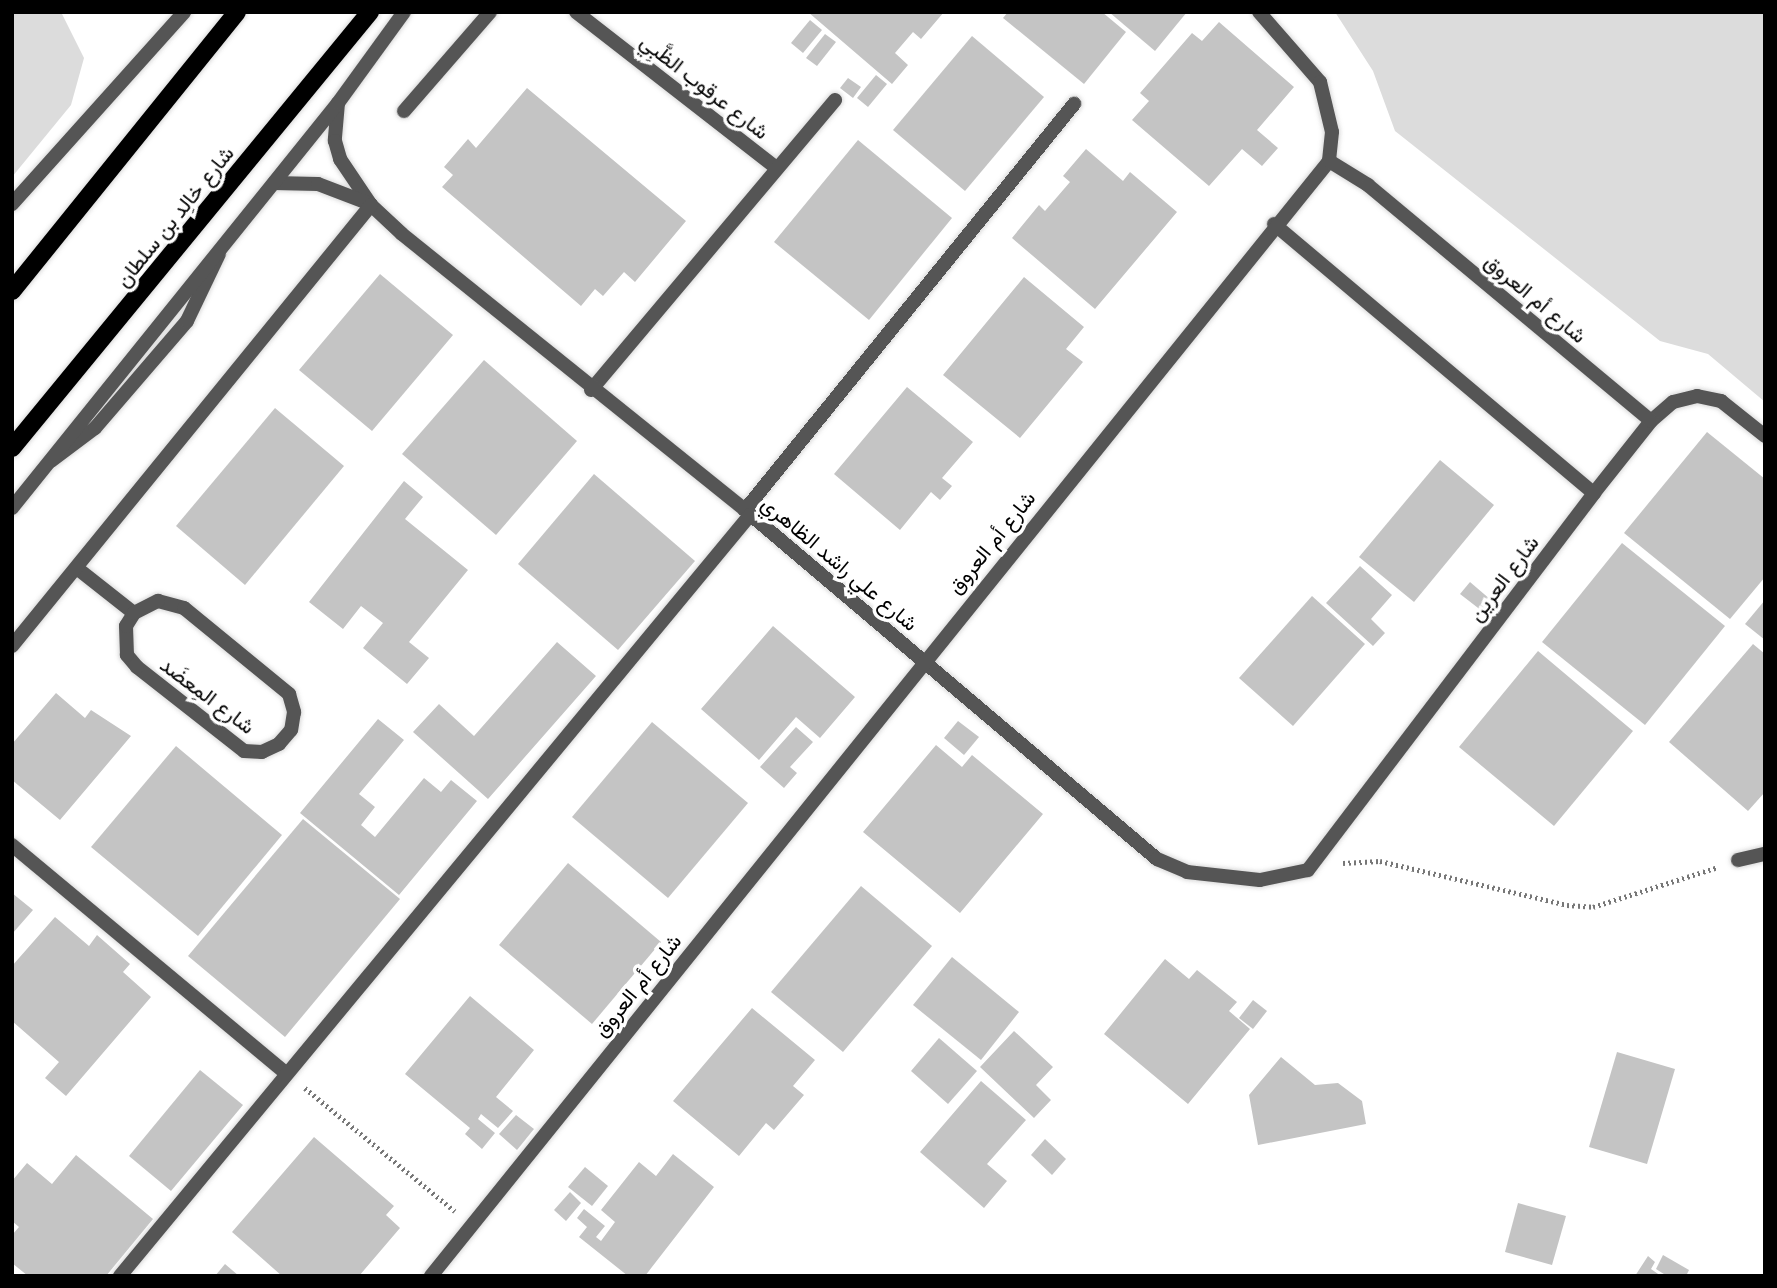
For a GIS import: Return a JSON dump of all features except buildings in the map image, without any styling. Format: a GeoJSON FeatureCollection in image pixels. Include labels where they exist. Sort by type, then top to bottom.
{"type":"FeatureCollection","features":[{"type":"Feature","properties":{"kind":"main road"},"geometry":{"type":"LineString","coordinates":[[12,291],[237,12]]}},
{"type":"Feature","properties":{"kind":"main road","name":"شارع خالِد بن سلطان"},"geometry":{"type":"LineString","coordinates":[[12,448],[370,12]]}},
{"type":"Feature","properties":{"kind":"street"},"geometry":{"type":"LineString","coordinates":[[12,204],[184,12]]}},
{"type":"Feature","properties":{"kind":"street"},"geometry":{"type":"LineString","coordinates":[[12,508],[219,254],[338,103],[404,12]]}},
{"type":"Feature","properties":{"kind":"street"},"geometry":{"type":"LineString","coordinates":[[404,111],[490,12]]}},
{"type":"Feature","properties":{"kind":"street","name":"شارع عرقوب الظَّبِي"},"geometry":{"type":"LineString","coordinates":[[576,12],[775,167]]}},
{"type":"Feature","properties":{"kind":"street"},"geometry":{"type":"LineString","coordinates":[[1259,12],[1320,82],[1332,132],[1329,161]]}},
{"type":"Feature","properties":{"kind":"street"},"geometry":{"type":"LineString","coordinates":[[591,390],[775,167],[835,100]]}},
{"type":"Feature","properties":{"kind":"street"},"geometry":{"type":"LineString","coordinates":[[338,103],[335,141],[340,159],[371,205]]}},
{"type":"Feature","properties":{"kind":"street"},"geometry":{"type":"LineString","coordinates":[[120,1276],[748,512],[1074,104]]}},
{"type":"Feature","properties":{"kind":"street","name":"شارع أم العروق"},"geometry":{"type":"LineString","coordinates":[[431,1276],[923,660],[1274,225],[1329,161],[1368,185],[1650,421]]}},
{"type":"Feature","properties":{"kind":"street"},"geometry":{"type":"LineString","coordinates":[[274,183],[318,184],[371,205]]}},
{"type":"Feature","properties":{"kind":"street"},"geometry":{"type":"LineString","coordinates":[[12,646],[78,569],[371,205]]}},
{"type":"Feature","properties":{"kind":"street","name":"شارع علي راشد الظاهري"},"geometry":{"type":"LineString","coordinates":[[371,205],[591,390],[748,512],[1157,859],[1187,872],[1218,879],[1260,880],[1308,870]]}},
{"type":"Feature","properties":{"kind":"street"},"geometry":{"type":"LineString","coordinates":[[1274,225],[1594,494]]}},
{"type":"Feature","properties":{"kind":"street","name":"شارع العرين"},"geometry":{"type":"LineString","coordinates":[[1308,870],[1650,421],[1673,402],[1697,396],[1721,401],[1765,436]]}},
{"type":"Feature","properties":{"kind":"street"},"geometry":{"type":"LineString","coordinates":[[78,569],[134,613]]}},
{"type":"Feature","properties":{"kind":"street","name":"شارع المِعضَد"},"geometry":{"type":"LineString","coordinates":[[158,601],[184,608],[289,694],[294,712],[291,730],[279,744],[262,752],[244,751],[136,667],[124,641],[134,613],[158,601]]}},
{"type":"Feature","properties":{"kind":"street"},"geometry":{"type":"LineString","coordinates":[[12,845],[286,1073]]}},
{"type":"Feature","properties":{"kind":"street"},"geometry":{"type":"LineString","coordinates":[[1738,860],[1765,853]]}},
{"type":"Feature","properties":{"kind":"path"},"geometry":{"type":"LineString","coordinates":[[1308,870],[1380,861],[1567,905],[1593,907],[1738,860]]}},
{"type":"Feature","properties":{"kind":"path"},"geometry":{"type":"LineString","coordinates":[[286,1073],[472,1224]]}},
{"type":"Feature","properties":{"kind":"shaded area"},"geometry":{"type":"Polygon","coordinates":[[[12,12],[61,12],[84,58],[71,105],[12,177],[12,12]]]}},
{"type":"Feature","properties":{"kind":"shaded area"},"geometry":{"type":"Polygon","coordinates":[[[1335,12],[1765,12],[1765,402],[1708,354],[1660,341],[1395,131],[1373,71],[1335,12]]]}}]}
